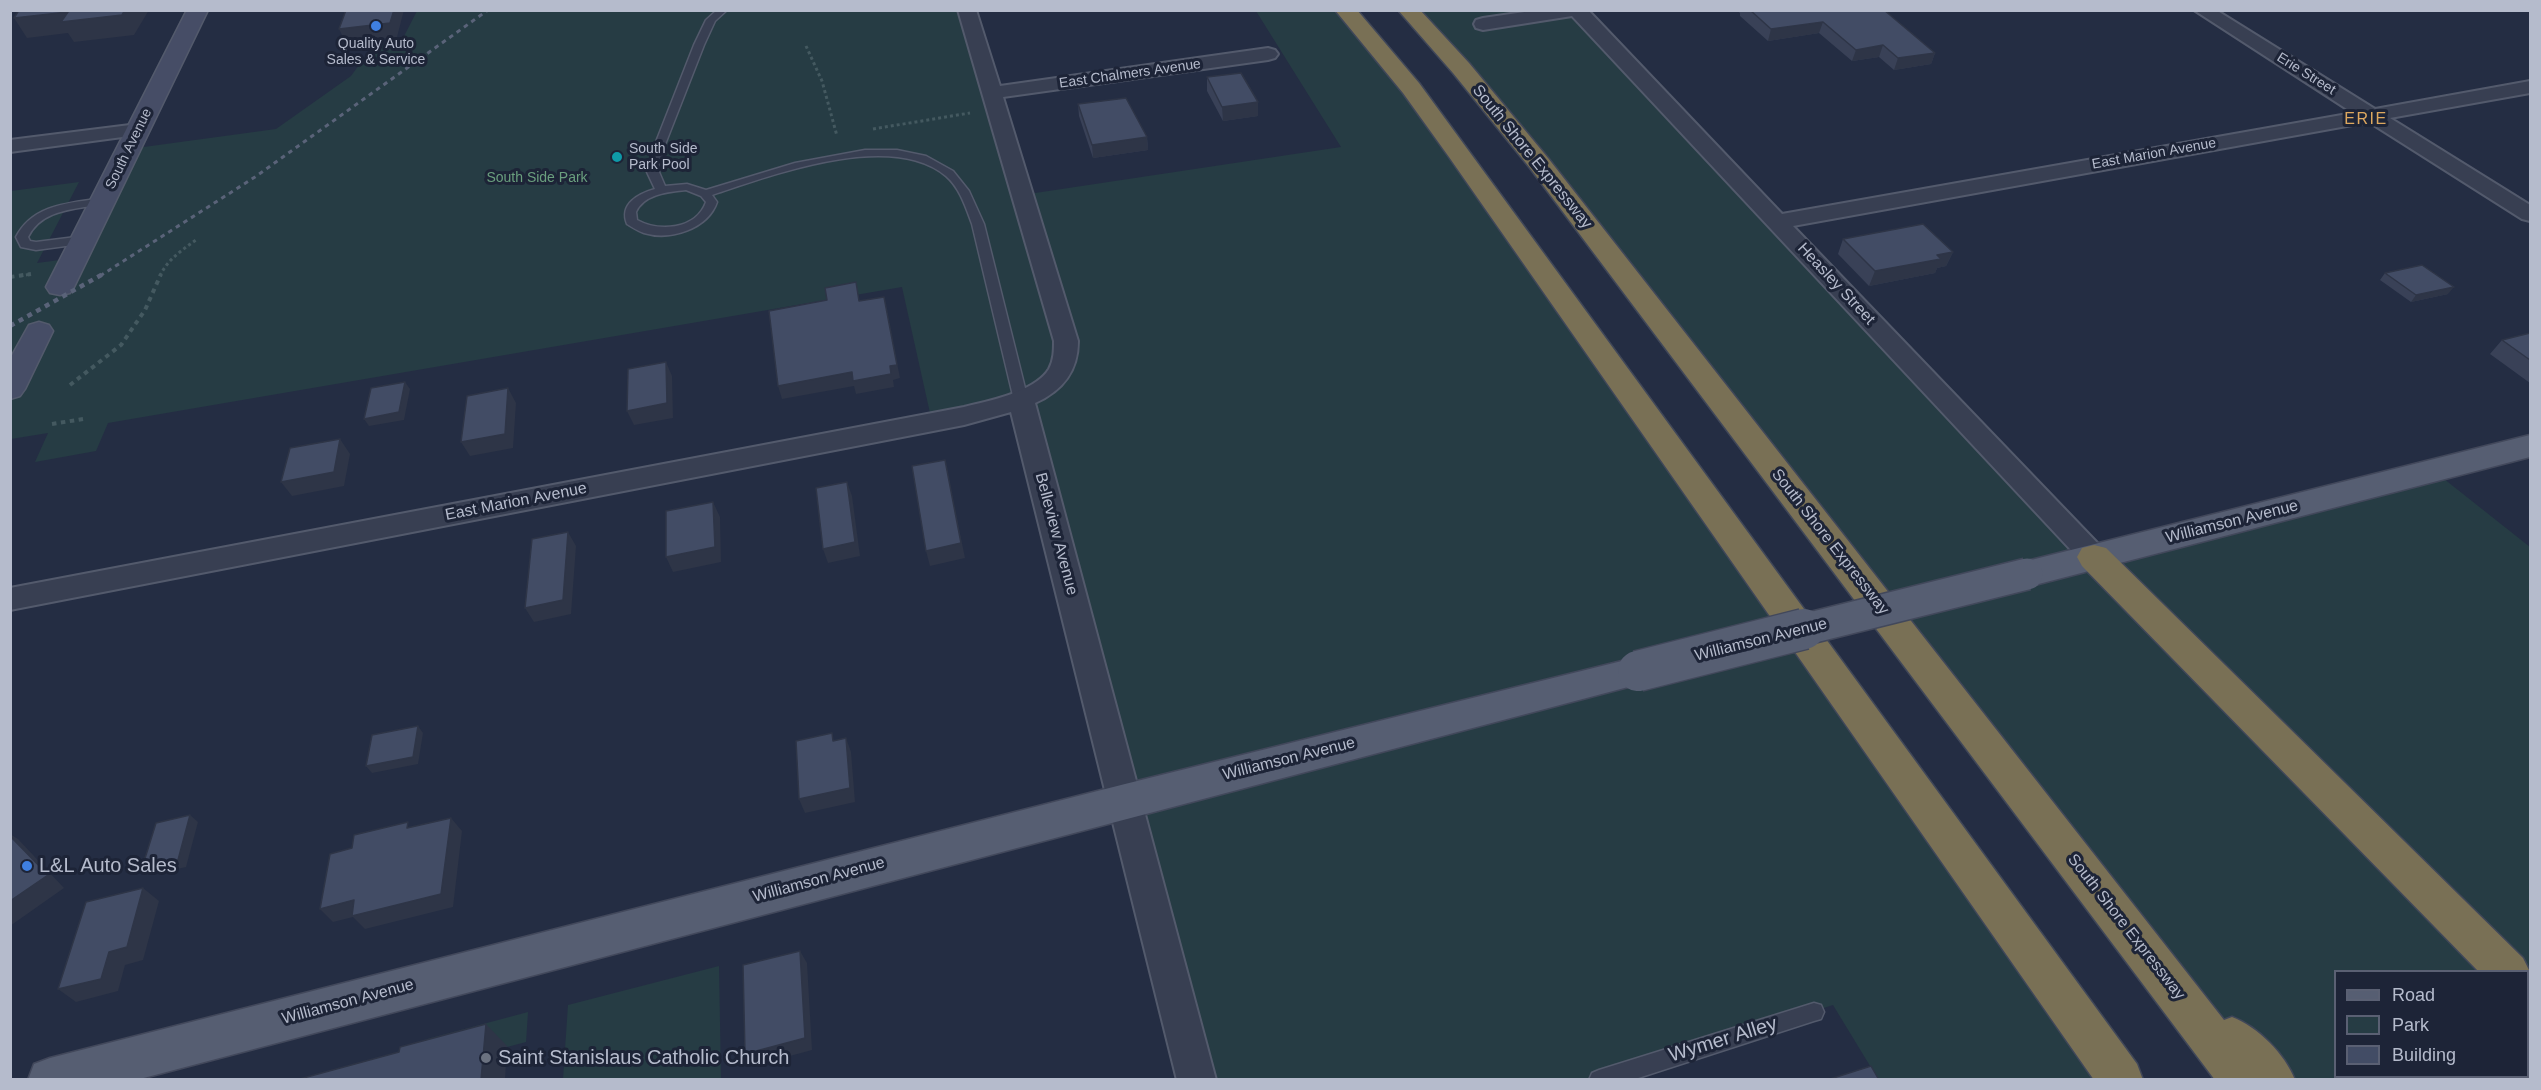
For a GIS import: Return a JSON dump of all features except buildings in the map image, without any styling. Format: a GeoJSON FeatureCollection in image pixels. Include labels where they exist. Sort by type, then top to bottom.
{"type":"FeatureCollection","features":[{"type":"Feature","properties":{"kind":"highway"},"geometry":{"type":"LineString","coordinates":[[1345,10],[1411,88],[1458,152],[2121,1080]]}},
{"type":"Feature","properties":{"kind":"highway","name":"South Shore Expressway"},"geometry":{"type":"LineString","coordinates":[[1408,10],[1461,68],[1539,163],[2243,1080]]}},
{"type":"Feature","properties":{"kind":"highway"},"geometry":{"type":"LineString","coordinates":[[2094,557],[2506,970]]}},
{"type":"Feature","properties":{"kind":"highway"},"geometry":{"type":"LineString","coordinates":[[2130,933],[2273,1080]]}},
{"type":"Feature","properties":{"kind":"main road","name":"South Avenue"},"geometry":{"type":"LineString","coordinates":[[60,287],[198,10]]}},
{"type":"Feature","properties":{"kind":"main road"},"geometry":{"type":"LineString","coordinates":[[10,389],[39,331]]}},
{"type":"Feature","properties":{"kind":"main road","name":"Williamson Avenue"},"geometry":{"type":"LineString","coordinates":[[50,1080],[1125,801],[2530,446]]}},
{"type":"Feature","properties":{"kind":"street"},"geometry":{"type":"LineString","coordinates":[[966,10],[985,102],[1066,341],[1066,357],[1061,371],[1044,387],[1021,400]]}},
{"type":"Feature","properties":{"kind":"street","name":"Erie Street"},"geometry":{"type":"LineString","coordinates":[[2204,10],[2530,214]]}},
{"type":"Feature","properties":{"kind":"street"},"geometry":{"type":"LineString","coordinates":[[1483,24],[1577,11]]}},
{"type":"Feature","properties":{"kind":"street","name":"Heasley Street"},"geometry":{"type":"LineString","coordinates":[[1577,11],[2094,557]]}},
{"type":"Feature","properties":{"kind":"street","name":"East Chalmers Avenue"},"geometry":{"type":"LineString","coordinates":[[985,102],[1268,54]]}},
{"type":"Feature","properties":{"kind":"street","name":"East Marion Avenue"},"geometry":{"type":"LineString","coordinates":[[1777,222],[2530,87]]}},
{"type":"Feature","properties":{"kind":"street"},"geometry":{"type":"LineString","coordinates":[[10,146],[138,130]]}},
{"type":"Feature","properties":{"kind":"street","name":"East Marion Avenue"},"geometry":{"type":"LineString","coordinates":[[10,599],[964,416],[1021,400]]}},
{"type":"Feature","properties":{"kind":"street","name":"Belleview Avenue"},"geometry":{"type":"LineString","coordinates":[[1021,400],[1197,1080]]}},
{"type":"Feature","properties":{"kind":"lane"},"geometry":{"type":"LineString","coordinates":[[661,190],[654,172],[661,142],[699,45],[711,20],[723,10]]}},
{"type":"Feature","properties":{"kind":"lane"},"geometry":{"type":"LineString","coordinates":[[707,193],[712,200],[712,207],[699,221],[667,231],[647,231],[631,222],[629,215],[632,208],[649,195],[661,190],[687,187],[707,193],[769,172],[844,156],[895,154],[935,164],[957,182],[978,224],[1021,400]]}},
{"type":"Feature","properties":{"kind":"lane"},"geometry":{"type":"LineString","coordinates":[[84,240],[36,246],[25,244],[22,237],[24,230],[33,220],[51,210],[103,201]]}},
{"type":"Feature","properties":{"kind":"lane","name":"Wymer Alley"},"geometry":{"type":"LineString","coordinates":[[1599,1080],[1814,1012]]}},
{"type":"Feature","properties":{"kind":"path"},"geometry":{"type":"LineString","coordinates":[[806,46],[822,81],[838,139]]}},
{"type":"Feature","properties":{"kind":"path"},"geometry":{"type":"LineString","coordinates":[[914,122],[985,102]]}},
{"type":"Feature","properties":{"kind":"path"},"geometry":{"type":"LineString","coordinates":[[70,385],[121,345],[145,310],[163,269],[179,252],[196,240]]}},
{"type":"Feature","properties":{"kind":"path"},"geometry":{"type":"LineString","coordinates":[[52,424],[83,419]]}},
{"type":"Feature","properties":{"kind":"green space","name":"South Side Park"},"geometry":{"type":"Polygon","coordinates":[[[417,11],[967,11],[1022,195],[1341,147],[1256,11],[1345,11],[2121,1079],[1878,1079],[1833,1005],[1599,1079],[1197,1079],[1021,401],[932,422],[902,287],[108,423],[96,451],[35,462],[48,433],[11,439],[11,191],[79,182],[37,263],[75,258],[129,149],[276,129],[351,76],[373,46],[401,42],[417,11]]]}},
{"type":"Feature","properties":{"kind":"green space"},"geometry":{"type":"Polygon","coordinates":[[[1408,11],[1576,11],[2094,557],[2434,471],[2530,547],[2530,1079],[2243,1079],[1408,11]]]}},
{"type":"Feature","properties":{"kind":"green space"},"geometry":{"type":"Polygon","coordinates":[[[719,966],[721,1079],[563,1079],[568,1005],[719,966]]]}},
{"type":"Feature","properties":{"kind":"green space"},"geometry":{"type":"Polygon","coordinates":[[[528,1012],[526,1042],[424,1069],[427,1039],[528,1012]]]}},
{"type":"Feature","properties":{"kind":"railway"},"geometry":{"type":"LineString","coordinates":[[100,276],[255,177],[488,10]]}},
{"type":"Feature","properties":{"kind":"railway"},"geometry":{"type":"LineString","coordinates":[[10,326],[103,274]]}},
{"type":"Feature","properties":{"kind":"place","name":"Quality Auto Sales & Service"},"geometry":{"type":"Point","coordinates":[376,26]}},
{"type":"Feature","properties":{"kind":"place","name":"South Side Park Pool"},"geometry":{"type":"Point","coordinates":[617,157]}},
{"type":"Feature","properties":{"kind":"place","name":"L&L Auto Sales"},"geometry":{"type":"Point","coordinates":[27,866]}},
{"type":"Feature","properties":{"kind":"place","name":"Saint Stanislaus Catholic Church"},"geometry":{"type":"Point","coordinates":[486,1058]}},
{"type":"Feature","properties":{"kind":"district","name":"ERIE"},"geometry":{"type":"Point","coordinates":[2366,120]}}]}
